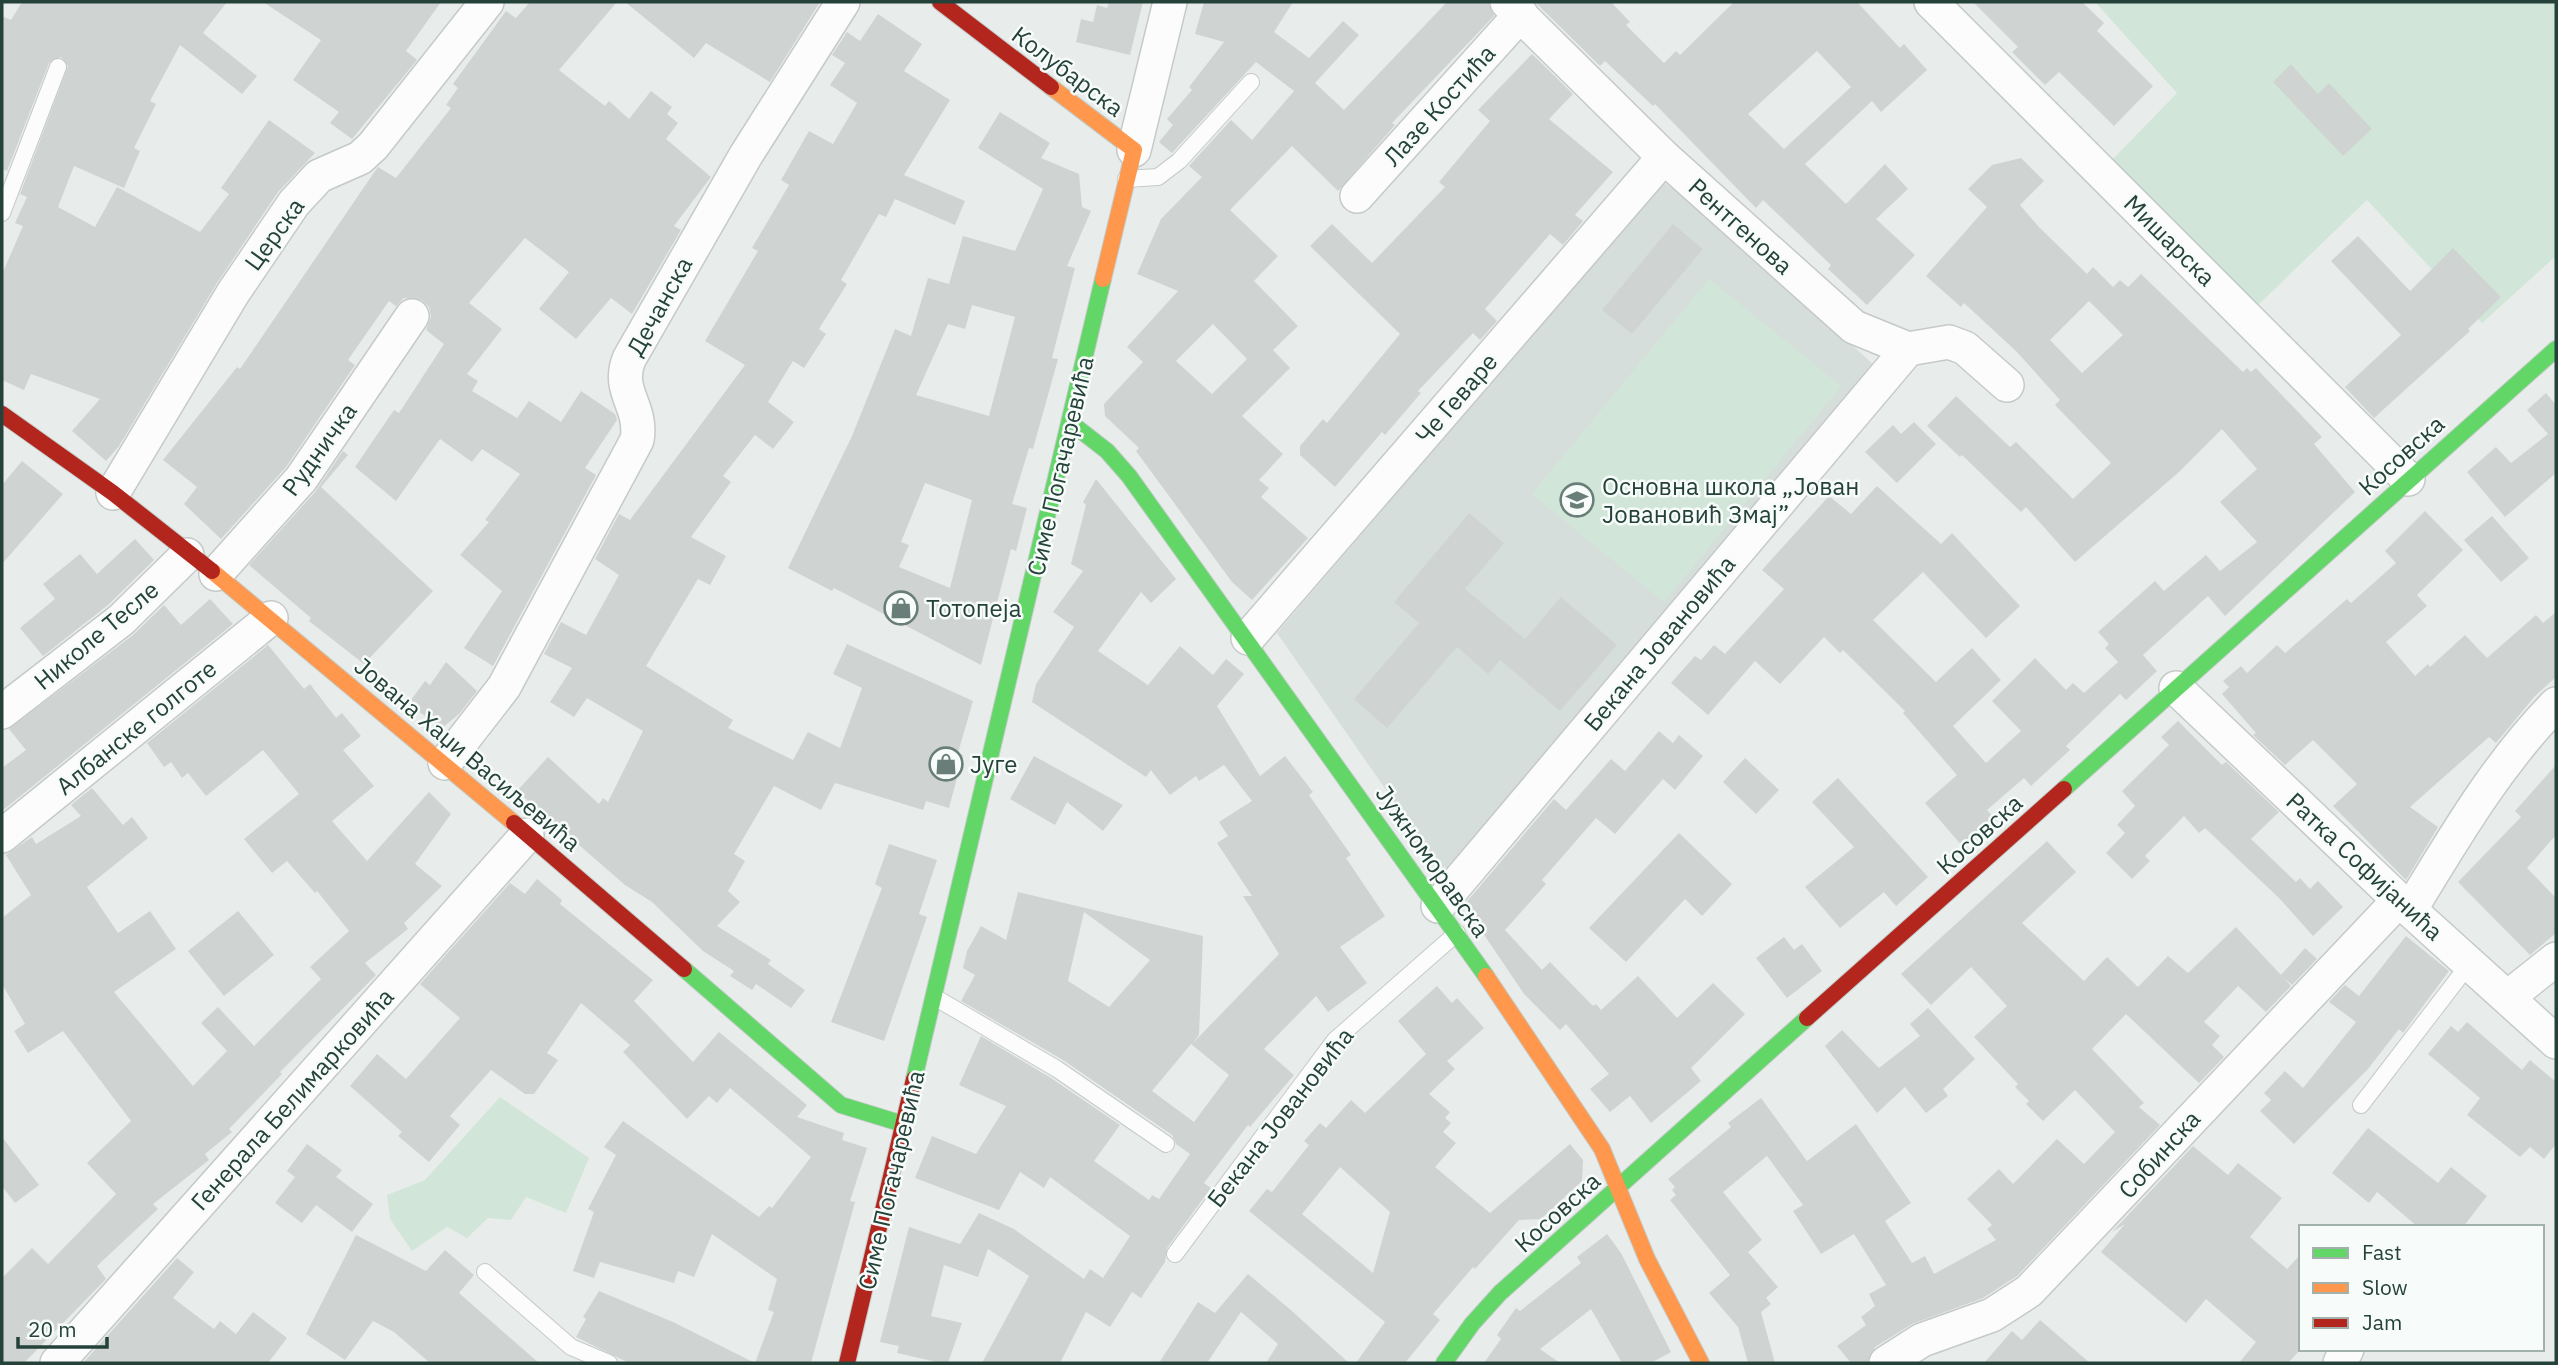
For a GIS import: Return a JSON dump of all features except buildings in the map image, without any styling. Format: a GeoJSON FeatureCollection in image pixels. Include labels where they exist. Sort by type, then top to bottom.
{"type":"FeatureCollection","features":[{"type":"Feature","properties":{"kind":"street","name":"Дечанска"},"geometry":{"type":"LineString","coordinates":[[445,763],[504,687],[637,440],[639,426],[636,411],[624,385],[623,374],[629,359],[746,155],[843,2]]}},
{"type":"Feature","properties":{"kind":"street","name":"Колубарска"},"geometry":{"type":"LineString","coordinates":[[940,2],[1130,164]]}},
{"type":"Feature","properties":{"kind":"street","name":"Симе Погачаревића"},"geometry":{"type":"LineString","coordinates":[[847,1363],[903,1124],[936,998],[1170,2]]}},
{"type":"Feature","properties":{"kind":"street","name":"Мишарска"},"geometry":{"type":"LineString","coordinates":[[1931,2],[2408,479]]}},
{"type":"Feature","properties":{"kind":"street","name":"Церска"},"geometry":{"type":"LineString","coordinates":[[113,493],[233,293],[294,202],[319,176],[359,158],[373,146],[475,6]]}},
{"type":"Feature","properties":{"kind":"street","name":"Рентгенова"},"geometry":{"type":"LineString","coordinates":[[1514,8],[1664,157],[1854,327],[1908,349]]}},
{"type":"Feature","properties":{"kind":"street","name":"Лазе Костића"},"geometry":{"type":"LineString","coordinates":[[1357,196],[1514,8]]}},
{"type":"Feature","properties":{"kind":"street","name":"Че Геваре"},"geometry":{"type":"LineString","coordinates":[[1248,638],[1664,157]]}},
{"type":"Feature","properties":{"kind":"street","name":"Рудничка"},"geometry":{"type":"LineString","coordinates":[[216,574],[301,479],[412,316]]}},
{"type":"Feature","properties":{"kind":"street"},"geometry":{"type":"LineString","coordinates":[[1908,349],[1950,342],[1965,348],[2007,385]]}},
{"type":"Feature","properties":{"kind":"street","name":"Бекана Јовановића"},"geometry":{"type":"LineString","coordinates":[[1438,906],[1908,349]]}},
{"type":"Feature","properties":{"kind":"street","name":"Косовска"},"geometry":{"type":"LineString","coordinates":[[1444,1363],[1472,1324],[1500,1293],[2556,349]]}},
{"type":"Feature","properties":{"kind":"street","name":"Јована Хаџи Васиљевића"},"geometry":{"type":"LineString","coordinates":[[2,414],[113,493],[187,555],[216,574],[271,618],[445,763],[841,1105],[855,1112],[903,1124]]}},
{"type":"Feature","properties":{"kind":"street","name":"Јужноморавска"},"geometry":{"type":"LineString","coordinates":[[1071,423],[1107,451],[1129,476],[1248,638],[1457,933],[1602,1149],[1620,1186],[1647,1259],[1701,1363]]}},
{"type":"Feature","properties":{"kind":"street","name":"Николе Тесле"},"geometry":{"type":"LineString","coordinates":[[2,712],[121,620],[187,555]]}},
{"type":"Feature","properties":{"kind":"street","name":"Албанске голготе"},"geometry":{"type":"LineString","coordinates":[[2,836],[271,618]]}},
{"type":"Feature","properties":{"kind":"street","name":"Ратка Софијанића"},"geometry":{"type":"LineString","coordinates":[[2176,688],[2405,905],[2556,1042]]}},
{"type":"Feature","properties":{"kind":"street","name":"Собинска"},"geometry":{"type":"LineString","coordinates":[[1886,1363],[1922,1340],[1992,1315],[2029,1292],[2405,905],[2502,766],[2556,704]]}},
{"type":"Feature","properties":{"kind":"street","name":"Генерала Белимарковића"},"geometry":{"type":"LineString","coordinates":[[57,1363],[527,835]]}},
{"type":"Feature","properties":{"kind":"street"},"geometry":{"type":"LineString","coordinates":[[2508,997],[2556,959]]}},
{"type":"Feature","properties":{"kind":"lane"},"geometry":{"type":"LineString","coordinates":[[2,213],[58,67]]}},
{"type":"Feature","properties":{"kind":"lane"},"geometry":{"type":"LineString","coordinates":[[1130,164],[1158,177],[1179,161],[1251,82]]}},
{"type":"Feature","properties":{"kind":"lane","name":"Бекана Јовановића"},"geometry":{"type":"LineString","coordinates":[[1175,1254],[1335,1040],[1457,933]]}},
{"type":"Feature","properties":{"kind":"lane"},"geometry":{"type":"LineString","coordinates":[[2361,1105],[2470,963]]}},
{"type":"Feature","properties":{"kind":"lane"},"geometry":{"type":"LineString","coordinates":[[936,998],[1057,1069],[1166,1144]]}},
{"type":"Feature","properties":{"kind":"lane"},"geometry":{"type":"LineString","coordinates":[[485,1272],[571,1347],[609,1363]]}},
{"type":"Feature","properties":{"kind":"shaded area","name":"Основна школа „Јован Јовановић Змај”"},"geometry":{"type":"Polygon","coordinates":[[[1663,182],[1731,233],[1876,367],[1445,875],[1277,633],[1663,182]]]}},
{"type":"Feature","properties":{"kind":"green space"},"geometry":{"type":"Polygon","coordinates":[[[2095,2],[2556,2],[2556,256],[2482,323],[2367,200],[2255,308],[2111,161],[2177,93],[2095,2]]]}},
{"type":"Feature","properties":{"kind":"green space"},"geometry":{"type":"Polygon","coordinates":[[[1709,279],[1841,386],[1664,602],[1532,494],[1709,279]]]}},
{"type":"Feature","properties":{"kind":"green space"},"geometry":{"type":"Polygon","coordinates":[[[500,1097],[589,1158],[566,1213],[526,1197],[511,1220],[488,1218],[467,1238],[447,1227],[412,1251],[390,1219],[387,1195],[425,1180],[500,1097]]]}},
{"type":"Feature","properties":{"kind":"traffic: fast"},"geometry":{"type":"LineString","coordinates":[[914,1079],[1103,279]]}},
{"type":"Feature","properties":{"kind":"traffic: fast"},"geometry":{"type":"LineString","coordinates":[[2064,789],[2556,349]]}},
{"type":"Feature","properties":{"kind":"traffic: fast"},"geometry":{"type":"LineString","coordinates":[[1071,423],[1107,451],[1129,476],[1486,976]]}},
{"type":"Feature","properties":{"kind":"traffic: fast"},"geometry":{"type":"LineString","coordinates":[[684,969],[841,1105],[903,1124]]}},
{"type":"Feature","properties":{"kind":"traffic: fast"},"geometry":{"type":"LineString","coordinates":[[1444,1363],[1472,1324],[1500,1293],[1807,1018]]}},
{"type":"Feature","properties":{"kind":"traffic: slow"},"geometry":{"type":"LineString","coordinates":[[1051,87],[1134,150],[1103,279]]}},
{"type":"Feature","properties":{"kind":"traffic: slow"},"geometry":{"type":"LineString","coordinates":[[212,571],[514,823]]}},
{"type":"Feature","properties":{"kind":"traffic: slow"},"geometry":{"type":"LineString","coordinates":[[1486,976],[1602,1149],[1647,1259],[1701,1363]]}},
{"type":"Feature","properties":{"kind":"traffic: jam"},"geometry":{"type":"LineString","coordinates":[[940,2],[1051,87]]}},
{"type":"Feature","properties":{"kind":"traffic: jam"},"geometry":{"type":"LineString","coordinates":[[2,414],[113,493],[212,571]]}},
{"type":"Feature","properties":{"kind":"traffic: jam"},"geometry":{"type":"LineString","coordinates":[[1807,1018],[2064,789]]}},
{"type":"Feature","properties":{"kind":"traffic: jam"},"geometry":{"type":"LineString","coordinates":[[514,823],[684,969]]}},
{"type":"Feature","properties":{"kind":"traffic: jam"},"geometry":{"type":"LineString","coordinates":[[847,1363],[914,1079]]}},
{"type":"Feature","properties":{"kind":"place","name":"Основна школа „Јован Јовановић Змај”"},"geometry":{"type":"Point","coordinates":[1577,500]}},
{"type":"Feature","properties":{"kind":"place","name":"Тотопеја"},"geometry":{"type":"Point","coordinates":[901,608]}},
{"type":"Feature","properties":{"kind":"place","name":"Југе"},"geometry":{"type":"Point","coordinates":[946,764]}}]}
